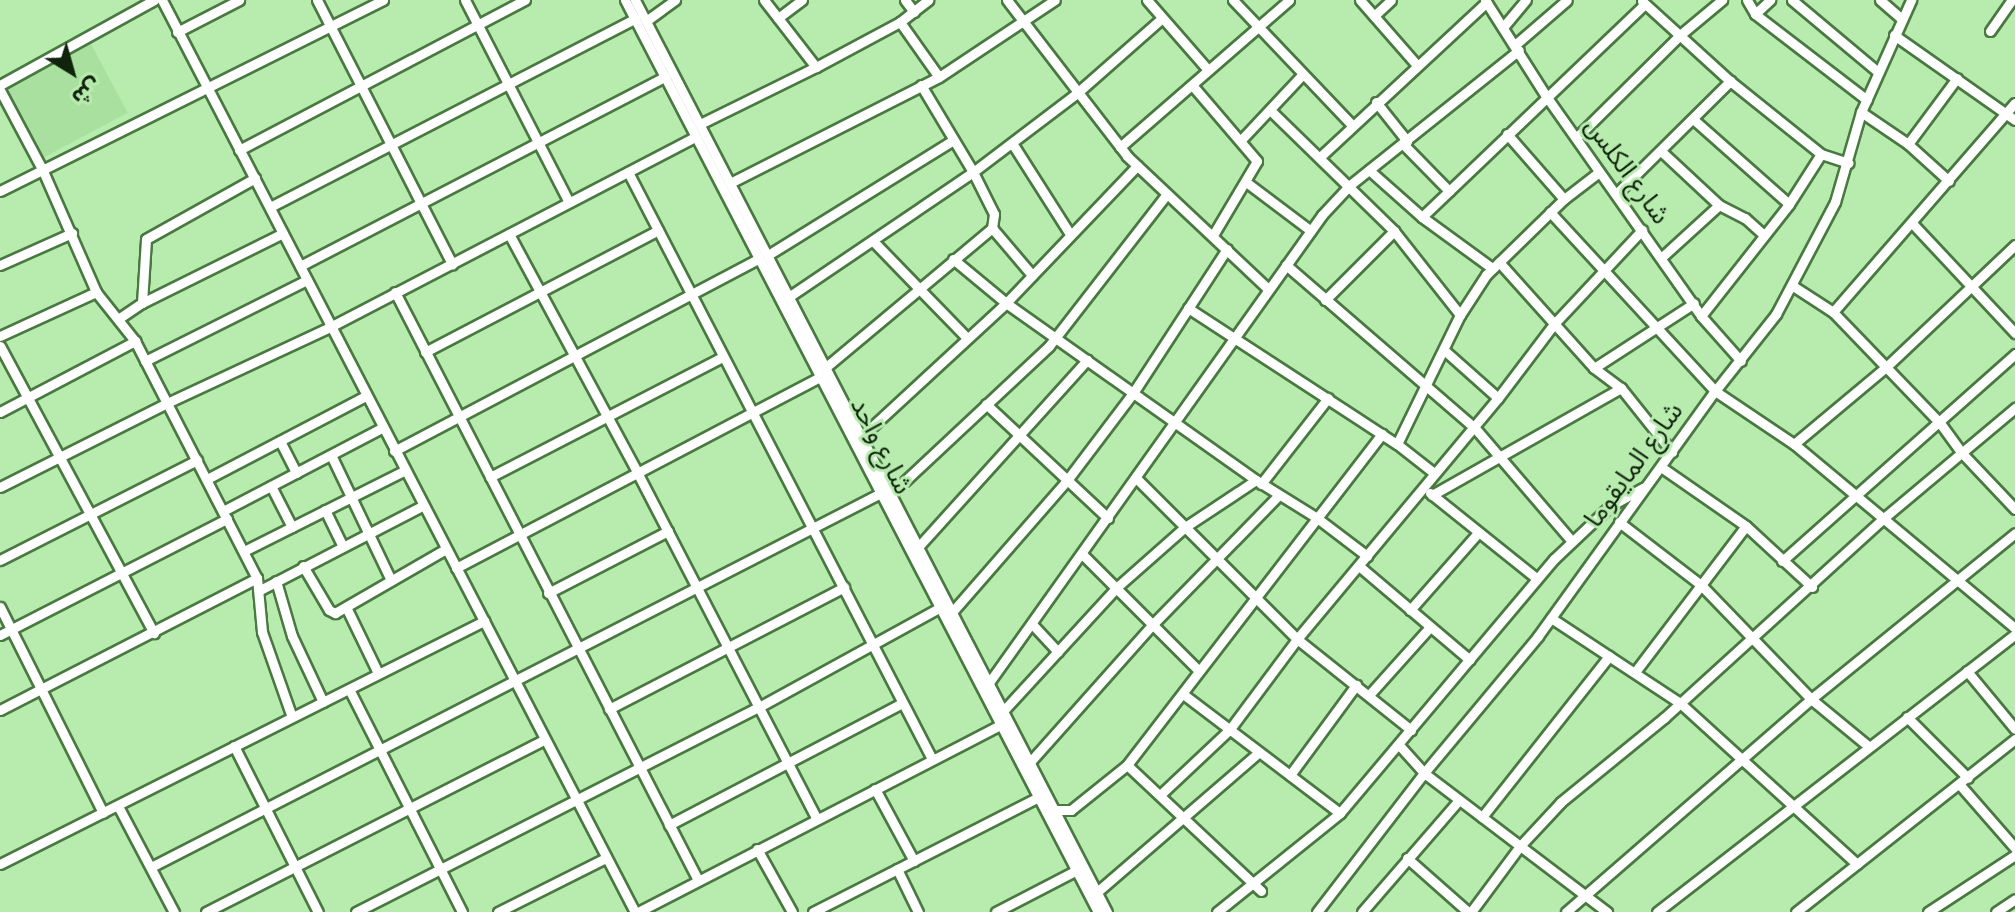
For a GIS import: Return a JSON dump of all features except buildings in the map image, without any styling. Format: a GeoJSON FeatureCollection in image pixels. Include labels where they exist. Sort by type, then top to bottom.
{"type":"FeatureCollection","features":[{"type":"Feature","properties":{"kind":"street"},"geometry":{"type":"LineString","coordinates":[[154,0],[0,87],[4,108],[43,171],[96,292],[135,341],[257,578],[262,632],[292,717]]}},
{"type":"Feature","properties":{"kind":"street"},"geometry":{"type":"LineString","coordinates":[[162,0],[422,506],[636,912],[1001,725]]}},
{"type":"Feature","properties":{"kind":"street"},"geometry":{"type":"LineString","coordinates":[[177,32],[239,0]]}},
{"type":"Feature","properties":{"kind":"street"},"geometry":{"type":"LineString","coordinates":[[317,0],[452,264]]}},
{"type":"Feature","properties":{"kind":"street"},"geometry":{"type":"LineString","coordinates":[[0,191],[383,0]]}},
{"type":"Feature","properties":{"kind":"street"},"geometry":{"type":"LineString","coordinates":[[465,0],[569,202]]}},
{"type":"Feature","properties":{"kind":"street"},"geometry":{"type":"LineString","coordinates":[[239,150],[525,0]]}},
{"type":"Feature","properties":{"kind":"street","name":"شارع واحد"},"geometry":{"type":"LineString","coordinates":[[625,0],[665,77],[700,124],[820,377],[831,386],[862,436],[886,493],[919,546],[953,611],[1001,725],[1107,912]]}},
{"type":"Feature","properties":{"kind":"street","name":"شارع واحد"},"geometry":{"type":"LineString","coordinates":[[635,0],[695,137],[763,257],[790,296],[826,367],[831,386],[941,607],[1004,710],[1043,795]]}},
{"type":"Feature","properties":{"kind":"street"},"geometry":{"type":"LineString","coordinates":[[646,21],[675,0]]}},
{"type":"Feature","properties":{"kind":"street"},"geometry":{"type":"LineString","coordinates":[[764,0],[816,67]]}},
{"type":"Feature","properties":{"kind":"street"},"geometry":{"type":"LineString","coordinates":[[778,18],[802,0]]}},
{"type":"Feature","properties":{"kind":"street"},"geometry":{"type":"LineString","coordinates":[[905,0],[914,12]]}},
{"type":"Feature","properties":{"kind":"street"},"geometry":{"type":"LineString","coordinates":[[700,124],[900,22],[928,0]]}},
{"type":"Feature","properties":{"kind":"street"},"geometry":{"type":"LineString","coordinates":[[1007,0],[1137,166],[1268,289]]}},
{"type":"Feature","properties":{"kind":"street"},"geometry":{"type":"LineString","coordinates":[[730,183],[939,77],[1055,0]]}},
{"type":"Feature","properties":{"kind":"street"},"geometry":{"type":"LineString","coordinates":[[1147,0],[1208,70]]}},
{"type":"Feature","properties":{"kind":"street"},"geometry":{"type":"LineString","coordinates":[[1233,0],[1352,125]]}},
{"type":"Feature","properties":{"kind":"street"},"geometry":{"type":"LineString","coordinates":[[1120,147],[1289,0]]}},
{"type":"Feature","properties":{"kind":"street"},"geometry":{"type":"LineString","coordinates":[[1360,0],[1417,65]]}},
{"type":"Feature","properties":{"kind":"street"},"geometry":{"type":"LineString","coordinates":[[1374,16],[1391,0]]}},
{"type":"Feature","properties":{"kind":"street"},"geometry":{"type":"LineString","coordinates":[[1504,26],[1526,0]]}},
{"type":"Feature","properties":{"kind":"street"},"geometry":{"type":"LineString","coordinates":[[987,686],[1178,423],[1311,231],[1350,185],[1405,143],[1567,0]]}},
{"type":"Feature","properties":{"kind":"street"},"geometry":{"type":"LineString","coordinates":[[1576,138],[1680,35],[1722,0]]}},
{"type":"Feature","properties":{"kind":"street"},"geometry":{"type":"LineString","coordinates":[[1747,0],[1755,14],[1867,100]]}},
{"type":"Feature","properties":{"kind":"street"},"geometry":{"type":"LineString","coordinates":[[1755,14],[1770,0]]}},
{"type":"Feature","properties":{"kind":"street"},"geometry":{"type":"LineString","coordinates":[[1792,0],[1878,72]]}},
{"type":"Feature","properties":{"kind":"street"},"geometry":{"type":"LineString","coordinates":[[1880,0],[1901,18]]}},
{"type":"Feature","properties":{"kind":"street","name":"شارع المايقوما"},"geometry":{"type":"LineString","coordinates":[[1317,912],[1424,773],[1551,618],[1793,286],[1835,202],[1849,163],[1861,112],[1911,0]]}},
{"type":"Feature","properties":{"kind":"street"},"geometry":{"type":"LineString","coordinates":[[1990,31],[2012,0]]}},
{"type":"Feature","properties":{"kind":"street"},"geometry":{"type":"LineString","coordinates":[[1321,156],[1486,1]]}},
{"type":"Feature","properties":{"kind":"street","name":"شارع الكلس"},"geometry":{"type":"LineString","coordinates":[[1486,1],[1599,172],[1701,316],[1741,361]]}},
{"type":"Feature","properties":{"kind":"street"},"geometry":{"type":"LineString","coordinates":[[1422,217],[1643,2],[1730,81],[1821,154],[1849,163]]}},
{"type":"Feature","properties":{"kind":"street"},"geometry":{"type":"LineString","coordinates":[[790,296],[1012,143],[1077,93],[1162,18]]}},
{"type":"Feature","properties":{"kind":"street"},"geometry":{"type":"LineString","coordinates":[[270,207],[635,19]]}},
{"type":"Feature","properties":{"kind":"street"},"geometry":{"type":"LineString","coordinates":[[900,22],[939,77]]}},
{"type":"Feature","properties":{"kind":"street"},"geometry":{"type":"LineString","coordinates":[[1894,35],[2011,116]]}},
{"type":"Feature","properties":{"kind":"street"},"geometry":{"type":"LineString","coordinates":[[1241,140],[1302,75]]}},
{"type":"Feature","properties":{"kind":"street"},"geometry":{"type":"LineString","coordinates":[[300,266],[665,77]]}},
{"type":"Feature","properties":{"kind":"street"},"geometry":{"type":"LineString","coordinates":[[1908,144],[1957,78]]}},
{"type":"Feature","properties":{"kind":"street"},"geometry":{"type":"LineString","coordinates":[[1616,194],[1730,81]]}},
{"type":"Feature","properties":{"kind":"street"},"geometry":{"type":"LineString","coordinates":[[826,367],[992,228],[994,214],[973,172],[921,85]]}},
{"type":"Feature","properties":{"kind":"street"},"geometry":{"type":"LineString","coordinates":[[1192,85],[1257,161],[1213,235]]}},
{"type":"Feature","properties":{"kind":"street"},"geometry":{"type":"LineString","coordinates":[[1376,102],[1405,143],[1449,191]]}},
{"type":"Feature","properties":{"kind":"street"},"geometry":{"type":"LineString","coordinates":[[1833,312],[2011,116],[2015,103]]}},
{"type":"Feature","properties":{"kind":"street"},"geometry":{"type":"LineString","coordinates":[[1270,110],[1321,156],[1394,231],[1460,315]]}},
{"type":"Feature","properties":{"kind":"street"},"geometry":{"type":"LineString","coordinates":[[1861,112],[1908,144],[1949,181]]}},
{"type":"Feature","properties":{"kind":"street"},"geometry":{"type":"LineString","coordinates":[[1693,119],[1789,204]]}},
{"type":"Feature","properties":{"kind":"street"},"geometry":{"type":"LineString","coordinates":[[1507,134],[1564,199]]}},
{"type":"Feature","properties":{"kind":"street"},"geometry":{"type":"LineString","coordinates":[[0,487],[167,403],[332,326],[695,137]]}},
{"type":"Feature","properties":{"kind":"street"},"geometry":{"type":"LineString","coordinates":[[394,451],[763,257],[952,141]]}},
{"type":"Feature","properties":{"kind":"street"},"geometry":{"type":"LineString","coordinates":[[1012,143],[1070,234]]}},
{"type":"Feature","properties":{"kind":"street"},"geometry":{"type":"LineString","coordinates":[[1661,151],[1719,205],[1745,218],[1764,235]]}},
{"type":"Feature","properties":{"kind":"street"},"geometry":{"type":"LineString","coordinates":[[1701,316],[1789,204],[1821,154]]}},
{"type":"Feature","properties":{"kind":"street"},"geometry":{"type":"LineString","coordinates":[[862,436],[1006,303],[1137,166]]}},
{"type":"Feature","properties":{"kind":"street"},"geometry":{"type":"LineString","coordinates":[[1369,170],[1422,217],[1496,265],[1594,368],[1621,388],[1672,452]]}},
{"type":"Feature","properties":{"kind":"street"},"geometry":{"type":"LineString","coordinates":[[628,172],[932,759]]}},
{"type":"Feature","properties":{"kind":"street"},"geometry":{"type":"LineString","coordinates":[[1397,444],[1460,315],[1496,265],[1564,199],[1599,172]]}},
{"type":"Feature","properties":{"kind":"street"},"geometry":{"type":"LineString","coordinates":[[142,303],[146,239],[255,178]]}},
{"type":"Feature","properties":{"kind":"street"},"geometry":{"type":"LineString","coordinates":[[1246,182],[1311,231]]}},
{"type":"Feature","properties":{"kind":"street"},"geometry":{"type":"LineString","coordinates":[[151,867],[886,493],[1056,338],[1167,194]]}},
{"type":"Feature","properties":{"kind":"street"},"geometry":{"type":"LineString","coordinates":[[1662,257],[1719,205]]}},
{"type":"Feature","properties":{"kind":"street"},"geometry":{"type":"LineString","coordinates":[[1550,212],[1715,391],[1794,444],[2015,628]]}},
{"type":"Feature","properties":{"kind":"street"},"geometry":{"type":"LineString","coordinates":[[1912,223],[2015,333]]}},
{"type":"Feature","properties":{"kind":"street"},"geometry":{"type":"LineString","coordinates":[[992,228],[1032,275]]}},
{"type":"Feature","properties":{"kind":"street"},"geometry":{"type":"LineString","coordinates":[[425,352],[658,230]]}},
{"type":"Feature","properties":{"kind":"street"},"geometry":{"type":"LineString","coordinates":[[1160,795],[1230,729],[1297,639],[1498,398],[1554,324],[1642,230]]}},
{"type":"Feature","properties":{"kind":"street"},"geometry":{"type":"LineString","coordinates":[[1325,300],[1394,231]]}},
{"type":"Feature","properties":{"kind":"street"},"geometry":{"type":"LineString","coordinates":[[0,265],[72,233]]}},
{"type":"Feature","properties":{"kind":"street"},"geometry":{"type":"LineString","coordinates":[[118,319],[142,303],[283,233]]}},
{"type":"Feature","properties":{"kind":"street"},"geometry":{"type":"LineString","coordinates":[[509,234],[668,531],[816,818]]}},
{"type":"Feature","properties":{"kind":"street"},"geometry":{"type":"LineString","coordinates":[[873,241],[967,338]]}},
{"type":"Feature","properties":{"kind":"street"},"geometry":{"type":"LineString","coordinates":[[1794,444],[1885,368],[2015,245]]}},
{"type":"Feature","properties":{"kind":"street"},"geometry":{"type":"LineString","coordinates":[[953,611],[1068,479],[1133,393],[1227,249]]}},
{"type":"Feature","properties":{"kind":"street"},"geometry":{"type":"LineString","coordinates":[[953,259],[1006,303],[1258,482],[1317,518],[1367,556]]}},
{"type":"Feature","properties":{"kind":"street"},"geometry":{"type":"LineString","coordinates":[[1286,265],[1474,427],[1571,540]]}},
{"type":"Feature","properties":{"kind":"street"},"geometry":{"type":"LineString","coordinates":[[145,361],[307,280]]}},
{"type":"Feature","properties":{"kind":"street"},"geometry":{"type":"LineString","coordinates":[[1793,286],[1833,312],[1940,423],[1960,451],[2015,509]]}},
{"type":"Feature","properties":{"kind":"street"},"geometry":{"type":"LineString","coordinates":[[0,336],[96,292]]}},
{"type":"Feature","properties":{"kind":"street"},"geometry":{"type":"LineString","coordinates":[[395,292],[577,651],[698,880]]}},
{"type":"Feature","properties":{"kind":"street"},"geometry":{"type":"LineString","coordinates":[[1594,368],[1694,303]]}},
{"type":"Feature","properties":{"kind":"street"},"geometry":{"type":"LineString","coordinates":[[1188,308],[1397,444],[1450,484]]}},
{"type":"Feature","properties":{"kind":"street"},"geometry":{"type":"LineString","coordinates":[[0,412],[135,341]]}},
{"type":"Feature","properties":{"kind":"street"},"geometry":{"type":"LineString","coordinates":[[0,346],[154,633]]}},
{"type":"Feature","properties":{"kind":"street"},"geometry":{"type":"LineString","coordinates":[[1444,350],[1498,398]]}},
{"type":"Feature","properties":{"kind":"street"},"geometry":{"type":"LineString","coordinates":[[1782,561],[2015,354]]}},
{"type":"Feature","properties":{"kind":"street"},"geometry":{"type":"LineString","coordinates":[[490,477],[722,357]]}},
{"type":"Feature","properties":{"kind":"street"},"geometry":{"type":"LineString","coordinates":[[919,546],[1087,360]]}},
{"type":"Feature","properties":{"kind":"street"},"geometry":{"type":"LineString","coordinates":[[456,568],[820,377]]}},
{"type":"Feature","properties":{"kind":"street"},"geometry":{"type":"LineString","coordinates":[[1432,495],[1499,454],[1621,388]]}},
{"type":"Feature","properties":{"kind":"street"},"geometry":{"type":"LineString","coordinates":[[207,479],[366,396]]}},
{"type":"Feature","properties":{"kind":"street"},"geometry":{"type":"LineString","coordinates":[[1004,710],[1116,588],[1185,527],[1258,482],[1328,398]]}},
{"type":"Feature","properties":{"kind":"street"},"geometry":{"type":"LineString","coordinates":[[986,404],[1108,518]]}},
{"type":"Feature","properties":{"kind":"street"},"geometry":{"type":"LineString","coordinates":[[1407,858],[1470,912],[1520,846],[1589,777],[1680,703],[1812,587],[1885,517],[2015,408]]}},
{"type":"Feature","properties":{"kind":"street"},"geometry":{"type":"LineString","coordinates":[[0,635],[120,574],[271,486],[382,428]]}},
{"type":"Feature","properties":{"kind":"street"},"geometry":{"type":"LineString","coordinates":[[1051,810],[1071,810],[1127,765],[1382,434]]}},
{"type":"Feature","properties":{"kind":"street"},"geometry":{"type":"LineString","coordinates":[[280,441],[296,473]]}},
{"type":"Feature","properties":{"kind":"street"},"geometry":{"type":"LineString","coordinates":[[331,455],[391,580]]}},
{"type":"Feature","properties":{"kind":"street"},"geometry":{"type":"LineString","coordinates":[[0,560],[197,460]]}},
{"type":"Feature","properties":{"kind":"street"},"geometry":{"type":"LineString","coordinates":[[1661,467],[1746,526],[1812,587]]}},
{"type":"Feature","properties":{"kind":"street"},"geometry":{"type":"LineString","coordinates":[[244,551],[404,471]]}},
{"type":"Feature","properties":{"kind":"street"},"geometry":{"type":"LineString","coordinates":[[1137,479],[1297,639],[1411,730]]}},
{"type":"Feature","properties":{"kind":"street"},"geometry":{"type":"LineString","coordinates":[[271,486],[292,527]]}},
{"type":"Feature","properties":{"kind":"street"},"geometry":{"type":"LineString","coordinates":[[1423,487],[1536,578]]}},
{"type":"Feature","properties":{"kind":"street"},"geometry":{"type":"LineString","coordinates":[[1217,912],[1340,813],[1571,540],[1610,506],[1646,487]]}},
{"type":"Feature","properties":{"kind":"street"},"geometry":{"type":"LineString","coordinates":[[1030,762],[1214,558],[1279,495]]}},
{"type":"Feature","properties":{"kind":"street"},"geometry":{"type":"LineString","coordinates":[[260,590],[422,506]]}},
{"type":"Feature","properties":{"kind":"street"},"geometry":{"type":"LineString","coordinates":[[325,510],[342,545]]}},
{"type":"Feature","properties":{"kind":"street"},"geometry":{"type":"LineString","coordinates":[[1619,522],[1701,585],[1811,699],[1868,746]]}},
{"type":"Feature","properties":{"kind":"street"},"geometry":{"type":"LineString","coordinates":[[1635,672],[1746,526]]}},
{"type":"Feature","properties":{"kind":"street"},"geometry":{"type":"LineString","coordinates":[[548,593],[668,531]]}},
{"type":"Feature","properties":{"kind":"street"},"geometry":{"type":"LineString","coordinates":[[1410,610],[1478,533]]}},
{"type":"Feature","properties":{"kind":"street"},"geometry":{"type":"LineString","coordinates":[[1566,912],[1811,699],[2015,533]]}},
{"type":"Feature","properties":{"kind":"street"},"geometry":{"type":"LineString","coordinates":[[303,566],[331,613],[446,549]]}},
{"type":"Feature","properties":{"kind":"street"},"geometry":{"type":"LineString","coordinates":[[1082,554],[1199,671]]}},
{"type":"Feature","properties":{"kind":"street"},"geometry":{"type":"LineString","coordinates":[[1359,566],[1470,660]]}},
{"type":"Feature","properties":{"kind":"street"},"geometry":{"type":"LineString","coordinates":[[0,710],[257,578]]}},
{"type":"Feature","properties":{"kind":"street"},"geometry":{"type":"LineString","coordinates":[[276,581],[292,636],[323,702]]}},
{"type":"Feature","properties":{"kind":"street"},"geometry":{"type":"LineString","coordinates":[[609,709],[844,587]]}},
{"type":"Feature","properties":{"kind":"street"},"geometry":{"type":"LineString","coordinates":[[0,607],[103,813]]}},
{"type":"Feature","properties":{"kind":"street"},"geometry":{"type":"LineString","coordinates":[[346,607],[378,673]]}},
{"type":"Feature","properties":{"kind":"street"},"geometry":{"type":"LineString","coordinates":[[356,912],[439,867],[757,708],[941,607]]}},
{"type":"Feature","properties":{"kind":"street"},"geometry":{"type":"LineString","coordinates":[[1551,618],[1680,703],[1857,864]]}},
{"type":"Feature","properties":{"kind":"street"},"geometry":{"type":"LineString","coordinates":[[0,864],[484,621]]}},
{"type":"Feature","properties":{"kind":"street"},"geometry":{"type":"LineString","coordinates":[[1032,624],[1058,652]]}},
{"type":"Feature","properties":{"kind":"street"},"geometry":{"type":"LineString","coordinates":[[1369,695],[1430,627]]}},
{"type":"Feature","properties":{"kind":"street"},"geometry":{"type":"LineString","coordinates":[[1657,912],[2015,634]]}},
{"type":"Feature","properties":{"kind":"street"},"geometry":{"type":"LineString","coordinates":[[1482,817],[1609,656]]}},
{"type":"Feature","properties":{"kind":"street"},"geometry":{"type":"LineString","coordinates":[[1967,671],[2015,729]]}},
{"type":"Feature","properties":{"kind":"street"},"geometry":{"type":"LineString","coordinates":[[1290,775],[1356,685]]}},
{"type":"Feature","properties":{"kind":"street"},"geometry":{"type":"LineString","coordinates":[[349,689],[462,912]]}},
{"type":"Feature","properties":{"kind":"street"},"geometry":{"type":"LineString","coordinates":[[1183,694],[1340,813]]}},
{"type":"Feature","properties":{"kind":"street"},"geometry":{"type":"LineString","coordinates":[[669,825],[902,703]]}},
{"type":"Feature","properties":{"kind":"street"},"geometry":{"type":"LineString","coordinates":[[1907,717],[1964,782],[2015,848]]}},
{"type":"Feature","properties":{"kind":"street"},"geometry":{"type":"LineString","coordinates":[[206,912],[544,740]]}},
{"type":"Feature","properties":{"kind":"street"},"geometry":{"type":"LineString","coordinates":[[1796,912],[2011,742],[2015,754]]}},
{"type":"Feature","properties":{"kind":"street"},"geometry":{"type":"LineString","coordinates":[[1399,745],[1424,773],[1607,912]]}},
{"type":"Feature","properties":{"kind":"street"},"geometry":{"type":"LineString","coordinates":[[234,746],[318,912]]}},
{"type":"Feature","properties":{"kind":"street"},"geometry":{"type":"LineString","coordinates":[[1097,892],[1259,752]]}},
{"type":"Feature","properties":{"kind":"street"},"geometry":{"type":"LineString","coordinates":[[1127,765],[1261,891]]}},
{"type":"Feature","properties":{"kind":"street"},"geometry":{"type":"LineString","coordinates":[[875,789],[914,861]]}},
{"type":"Feature","properties":{"kind":"street"},"geometry":{"type":"LineString","coordinates":[[813,912],[1043,795]]}},
{"type":"Feature","properties":{"kind":"street"},"geometry":{"type":"LineString","coordinates":[[1362,912],[1459,800]]}},
{"type":"Feature","properties":{"kind":"street"},"geometry":{"type":"LineString","coordinates":[[118,806],[174,912]]}},
{"type":"Feature","properties":{"kind":"street","name":"شارع واحد"},"geometry":{"type":"LineString","coordinates":[[1051,810],[1098,912]]}},
{"type":"Feature","properties":{"kind":"street"},"geometry":{"type":"LineString","coordinates":[[757,849],[792,912]]}},
{"type":"Feature","properties":{"kind":"street"},"geometry":{"type":"LineString","coordinates":[[1928,912],[2015,855]]}},
{"type":"Feature","properties":{"kind":"street"},"geometry":{"type":"LineString","coordinates":[[498,912],[606,858]]}},
{"type":"Feature","properties":{"kind":"street"},"geometry":{"type":"LineString","coordinates":[[897,869],[918,912]]}},
{"type":"Feature","properties":{"kind":"street"},"geometry":{"type":"LineString","coordinates":[[996,912],[1077,870]]}},
{"type":"Feature","properties":{"kind":"street"},"geometry":{"type":"LineString","coordinates":[[1996,912],[2015,899]]}},
{"type":"Feature","properties":{"kind":"street"},"geometry":{"type":"LineString","coordinates":[[1809,902],[1817,912]]}},
{"type":"Feature","properties":{"kind":"shaded area"},"geometry":{"type":"Polygon","coordinates":[[[91,44],[128,113],[42,158],[5,90],[91,44]]]}}]}
